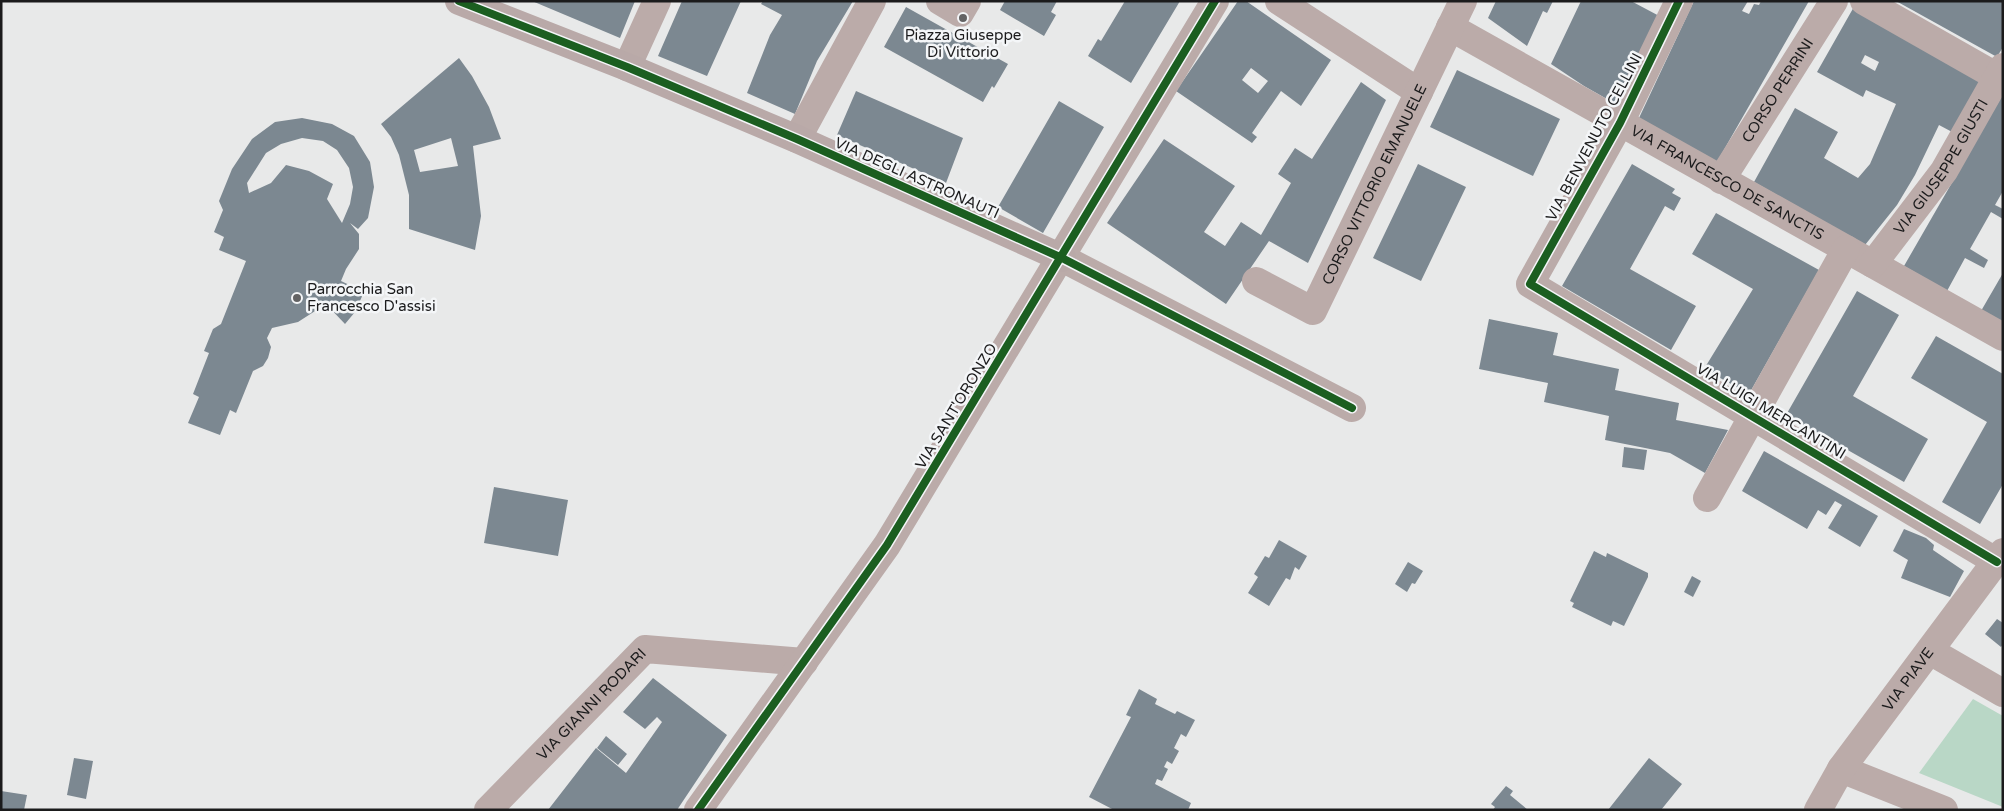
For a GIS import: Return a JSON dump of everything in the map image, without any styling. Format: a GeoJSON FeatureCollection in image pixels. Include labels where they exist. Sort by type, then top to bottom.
{"type":"FeatureCollection","features":[{"type":"Feature","properties":{"kind":"street","name":"VIA DEGLI ASTRONAUTI"},"geometry":{"type":"LineString","coordinates":[[459,1],[627,67],[797,139],[1062,258],[1352,408]]}},
{"type":"Feature","properties":{"kind":"street"},"geometry":{"type":"LineString","coordinates":[[627,67],[656,1]]}},
{"type":"Feature","properties":{"kind":"street"},"geometry":{"type":"LineString","coordinates":[[797,139],[872,1]]}},
{"type":"Feature","properties":{"kind":"street"},"geometry":{"type":"LineString","coordinates":[[940,1],[960,13],[967,1]]}},
{"type":"Feature","properties":{"kind":"street","name":"VIA SANT'ORONZO"},"geometry":{"type":"LineString","coordinates":[[698,810],[887,544],[1062,258],[1215,1]]}},
{"type":"Feature","properties":{"kind":"street"},"geometry":{"type":"LineString","coordinates":[[1278,1],[1419,92]]}},
{"type":"Feature","properties":{"kind":"street","name":"CORSO VITTORIO EMANUELE"},"geometry":{"type":"LineString","coordinates":[[1256,281],[1313,311],[1463,1]]}},
{"type":"Feature","properties":{"kind":"street","name":"VIA BENVENUTO CELLINI"},"geometry":{"type":"LineString","coordinates":[[1530,284],[1620,122],[1679,1]]}},
{"type":"Feature","properties":{"kind":"street","name":"CORSO PERRINI"},"geometry":{"type":"LineString","coordinates":[[1721,180],[1834,1]]}},
{"type":"Feature","properties":{"kind":"street"},"geometry":{"type":"LineString","coordinates":[[1864,1],[2001,74]]}},
{"type":"Feature","properties":{"kind":"street","name":"VIA FRANCESCO DE SANCTIS"},"geometry":{"type":"LineString","coordinates":[[1450,28],[2003,337]]}},
{"type":"Feature","properties":{"kind":"street","name":"VIA GIUSEPPE GIUSTI"},"geometry":{"type":"LineString","coordinates":[[1873,264],[1944,171],[2001,74]]}},
{"type":"Feature","properties":{"kind":"street"},"geometry":{"type":"LineString","coordinates":[[1707,498],[1846,249]]}},
{"type":"Feature","properties":{"kind":"street","name":"VIA LUIGI MERCANTINI"},"geometry":{"type":"LineString","coordinates":[[1530,284],[1753,416],[2000,557]]}},
{"type":"Feature","properties":{"kind":"street","name":"VIA PIAVE"},"geometry":{"type":"LineString","coordinates":[[1818,810],[1841,769],[2000,557]]}},
{"type":"Feature","properties":{"kind":"street","name":"VIA GIANNI RODARI"},"geometry":{"type":"LineString","coordinates":[[488,810],[645,649],[804,662]]}},
{"type":"Feature","properties":{"kind":"street"},"geometry":{"type":"LineString","coordinates":[[1930,651],[2003,693]]}},
{"type":"Feature","properties":{"kind":"street"},"geometry":{"type":"LineString","coordinates":[[1841,769],[1944,810]]}},
{"type":"Feature","properties":{"kind":"green space"},"geometry":{"type":"Polygon","coordinates":[[[1973,699],[2003,716],[2003,807],[1919,773],[1973,699]]]}},
{"type":"Feature","properties":{"kind":"building"},"geometry":{"type":"Polygon","coordinates":[[[532,1],[635,1],[620,38],[532,1]]]}},
{"type":"Feature","properties":{"kind":"building"},"geometry":{"type":"Polygon","coordinates":[[[682,1],[741,1],[707,76],[658,56],[682,1]]]}},
{"type":"Feature","properties":{"kind":"building"},"geometry":{"type":"Polygon","coordinates":[[[763,1],[853,1],[817,61],[795,114],[747,93],[770,35],[782,15],[761,4],[763,1]]]}},
{"type":"Feature","properties":{"kind":"building"},"geometry":{"type":"Polygon","coordinates":[[[1005,1],[1057,1],[1051,12],[1056,15],[1044,36],[1000,10],[1005,1]]]}},
{"type":"Feature","properties":{"kind":"building"},"geometry":{"type":"Polygon","coordinates":[[[1125,1],[1180,1],[1131,83],[1088,56],[1098,39],[1101,41],[1125,1]]]}},
{"type":"Feature","properties":{"kind":"building"},"geometry":{"type":"Polygon","coordinates":[[[1238,1],[1246,1],[1331,60],[1301,106],[1281,91],[1252,133],[1257,137],[1252,143],[1176,91],[1238,1]],[[1251,68],[1242,80],[1258,93],[1268,81],[1251,68]]]}},
{"type":"Feature","properties":{"kind":"building"},"geometry":{"type":"Polygon","coordinates":[[[1496,1],[1553,1],[1547,13],[1543,11],[1527,46],[1488,18],[1496,1]]]}},
{"type":"Feature","properties":{"kind":"building"},"geometry":{"type":"Polygon","coordinates":[[[1581,1],[1631,1],[1663,18],[1621,107],[1551,64],[1581,1]]]}},
{"type":"Feature","properties":{"kind":"building"},"geometry":{"type":"Polygon","coordinates":[[[1694,1],[1748,1],[1742,11],[1749,14],[1754,4],[1759,5],[1761,1],[1809,1],[1717,162],[1639,118],[1694,1]]]}},
{"type":"Feature","properties":{"kind":"building"},"geometry":{"type":"Polygon","coordinates":[[[1896,1],[2003,1],[2003,47],[1997,57],[1896,1]]]}},
{"type":"Feature","properties":{"kind":"building"},"geometry":{"type":"Polygon","coordinates":[[[1855,5],[1985,78],[1954,133],[1939,125],[1915,175],[1897,205],[1865,245],[1754,182],[1795,108],[1838,132],[1824,158],[1858,178],[1870,164],[1896,104],[1866,90],[1863,97],[1817,72],[1855,5]],[[1865,55],[1861,63],[1875,71],[1879,62],[1865,55]]]}},
{"type":"Feature","properties":{"kind":"building"},"geometry":{"type":"Polygon","coordinates":[[[906,7],[1008,64],[983,102],[884,47],[906,7]]]}},
{"type":"Feature","properties":{"kind":"building"},"geometry":{"type":"Polygon","coordinates":[[[459,58],[472,76],[489,107],[501,139],[473,146],[481,216],[475,250],[409,229],[409,195],[399,155],[391,137],[381,124],[459,58]],[[451,138],[414,150],[420,172],[458,166],[451,138]]]}},
{"type":"Feature","properties":{"kind":"building"},"geometry":{"type":"Polygon","coordinates":[[[1457,70],[1560,119],[1533,176],[1430,127],[1457,70]]]}},
{"type":"Feature","properties":{"kind":"building"},"geometry":{"type":"Polygon","coordinates":[[[1361,82],[1386,100],[1308,263],[1269,241],[1226,304],[1107,223],[1164,139],[1235,186],[1204,232],[1225,246],[1241,222],[1261,235],[1291,183],[1278,174],[1295,148],[1312,159],[1361,82]]]}},
{"type":"Feature","properties":{"kind":"building"},"geometry":{"type":"Polygon","coordinates":[[[856,91],[963,138],[946,183],[837,135],[856,91]]]}},
{"type":"Feature","properties":{"kind":"building"},"geometry":{"type":"Polygon","coordinates":[[[2003,94],[2003,191],[1995,205],[2003,209],[2003,219],[1991,212],[1970,249],[1988,260],[1984,268],[1965,258],[1947,291],[1904,266],[2003,94]]]}},
{"type":"Feature","properties":{"kind":"building"},"geometry":{"type":"Polygon","coordinates":[[[1059,101],[1104,127],[1043,233],[998,207],[1059,101]]]}},
{"type":"Feature","properties":{"kind":"building","name":"Parrocchia San Francesco D'assisi"},"geometry":{"type":"Polygon","coordinates":[[[302,118],[332,124],[354,136],[370,162],[374,187],[368,218],[358,229],[350,223],[359,234],[359,249],[346,269],[341,281],[364,292],[355,312],[345,324],[326,304],[298,322],[272,328],[267,338],[271,347],[268,358],[263,366],[253,371],[236,413],[230,410],[220,435],[188,423],[199,397],[193,394],[209,353],[204,351],[213,329],[221,324],[246,261],[219,250],[224,237],[214,232],[223,210],[219,201],[232,169],[252,139],[275,122],[302,118]],[[302,138],[281,144],[266,153],[247,183],[249,193],[271,183],[286,165],[309,171],[333,184],[327,199],[342,223],[350,204],[353,187],[349,168],[337,150],[323,141],[302,138]]]}},
{"type":"Feature","properties":{"kind":"building"},"geometry":{"type":"Polygon","coordinates":[[[1418,164],[1466,187],[1421,281],[1373,258],[1418,164]]]}},
{"type":"Feature","properties":{"kind":"building"},"geometry":{"type":"Polygon","coordinates":[[[1632,164],[1675,189],[1672,193],[1681,198],[1674,211],[1665,206],[1630,269],[1696,306],[1671,350],[1562,286],[1632,164]]]}},
{"type":"Feature","properties":{"kind":"building"},"geometry":{"type":"Polygon","coordinates":[[[1716,213],[1819,270],[1749,394],[1704,369],[1753,289],[1692,254],[1716,213]]]}},
{"type":"Feature","properties":{"kind":"building"},"geometry":{"type":"Polygon","coordinates":[[[2003,273],[2003,323],[1981,311],[2003,273]]]}},
{"type":"Feature","properties":{"kind":"building"},"geometry":{"type":"Polygon","coordinates":[[[1857,291],[1899,315],[1853,396],[1928,439],[1904,482],[1786,415],[1857,291]]]}},
{"type":"Feature","properties":{"kind":"building"},"geometry":{"type":"Polygon","coordinates":[[[1489,319],[1558,333],[1553,355],[1619,369],[1615,390],[1679,403],[1676,420],[1728,430],[1705,473],[1670,453],[1605,440],[1609,416],[1544,402],[1548,383],[1479,369],[1489,319]]]}},
{"type":"Feature","properties":{"kind":"building"},"geometry":{"type":"Polygon","coordinates":[[[1936,336],[2003,374],[2003,484],[1980,524],[1942,502],[1987,422],[1911,378],[1936,336]]]}},
{"type":"Feature","properties":{"kind":"building"},"geometry":{"type":"Polygon","coordinates":[[[1624,447],[1647,450],[1644,470],[1622,467],[1624,447]]]}},
{"type":"Feature","properties":{"kind":"building"},"geometry":{"type":"Polygon","coordinates":[[[1764,451],[1878,516],[1860,547],[1828,528],[1842,505],[1835,501],[1826,515],[1818,510],[1807,529],[1742,491],[1764,451]]]}},
{"type":"Feature","properties":{"kind":"building"},"geometry":{"type":"Polygon","coordinates":[[[494,487],[568,500],[558,556],[484,543],[494,487]]]}},
{"type":"Feature","properties":{"kind":"building"},"geometry":{"type":"Polygon","coordinates":[[[1904,529],[1926,538],[1934,545],[1933,550],[1964,571],[1950,597],[1901,578],[1908,560],[1893,551],[1904,529]]]}},
{"type":"Feature","properties":{"kind":"building"},"geometry":{"type":"Polygon","coordinates":[[[1279,540],[1307,556],[1299,570],[1295,567],[1290,580],[1286,578],[1269,606],[1248,593],[1258,577],[1254,574],[1265,556],[1269,558],[1279,540]]]}},
{"type":"Feature","properties":{"kind":"building"},"geometry":{"type":"Polygon","coordinates":[[[1594,551],[1606,557],[1607,553],[1648,573],[1648,577],[1624,626],[1613,621],[1611,626],[1572,607],[1574,603],[1570,601],[1594,551]]]}},
{"type":"Feature","properties":{"kind":"building"},"geometry":{"type":"Polygon","coordinates":[[[1408,562],[1423,571],[1415,584],[1412,583],[1407,592],[1395,584],[1408,562]]]}},
{"type":"Feature","properties":{"kind":"building"},"geometry":{"type":"Polygon","coordinates":[[[1692,576],[1701,581],[1693,597],[1684,592],[1692,576]]]}},
{"type":"Feature","properties":{"kind":"building"},"geometry":{"type":"Polygon","coordinates":[[[1997,619],[2003,623],[2003,644],[2001,647],[1985,634],[1997,619]]]}},
{"type":"Feature","properties":{"kind":"building"},"geometry":{"type":"Polygon","coordinates":[[[653,678],[727,735],[677,810],[548,810],[596,748],[626,773],[662,722],[657,717],[645,729],[623,712],[653,678]]]}},
{"type":"Feature","properties":{"kind":"building"},"geometry":{"type":"Polygon","coordinates":[[[1139,689],[1157,699],[1155,704],[1175,714],[1177,711],[1195,720],[1186,737],[1181,734],[1174,748],[1179,751],[1172,764],[1167,761],[1164,767],[1168,769],[1162,781],[1157,779],[1155,784],[1191,803],[1188,810],[1114,810],[1089,797],[1131,717],[1126,715],[1139,689]]]}},
{"type":"Feature","properties":{"kind":"building"},"geometry":{"type":"Polygon","coordinates":[[[606,736],[627,754],[618,765],[597,748],[606,736]]]}},
{"type":"Feature","properties":{"kind":"building"},"geometry":{"type":"Polygon","coordinates":[[[74,758],[93,761],[86,799],[67,795],[74,758]]]}},
{"type":"Feature","properties":{"kind":"building"},"geometry":{"type":"Polygon","coordinates":[[[1649,758],[1682,784],[1661,810],[1608,810],[1649,758]]]}},
{"type":"Feature","properties":{"kind":"building"},"geometry":{"type":"Polygon","coordinates":[[[1506,786],[1513,791],[1510,795],[1528,810],[1493,810],[1495,807],[1491,804],[1506,786]]]}},
{"type":"Feature","properties":{"kind":"building"},"geometry":{"type":"Polygon","coordinates":[[[1,791],[27,795],[24,810],[1,810],[1,791]]]}},
{"type":"Feature","properties":{"kind":"cycle path"},"geometry":{"type":"LineString","coordinates":[[459,1],[627,67],[797,139],[1062,258],[1352,408]]}},
{"type":"Feature","properties":{"kind":"cycle path"},"geometry":{"type":"LineString","coordinates":[[698,810],[887,545],[1215,1]]}},
{"type":"Feature","properties":{"kind":"cycle path"},"geometry":{"type":"LineString","coordinates":[[1679,1],[1620,123],[1530,284],[1997,562]]}},
{"type":"Feature","properties":{"kind":"place","name":"Piazza Giuseppe Di Vittorio"},"geometry":{"type":"Point","coordinates":[963,18]}},
{"type":"Feature","properties":{"kind":"place","name":"Parrocchia San Francesco D'assisi"},"geometry":{"type":"Point","coordinates":[297,298]}}]}
